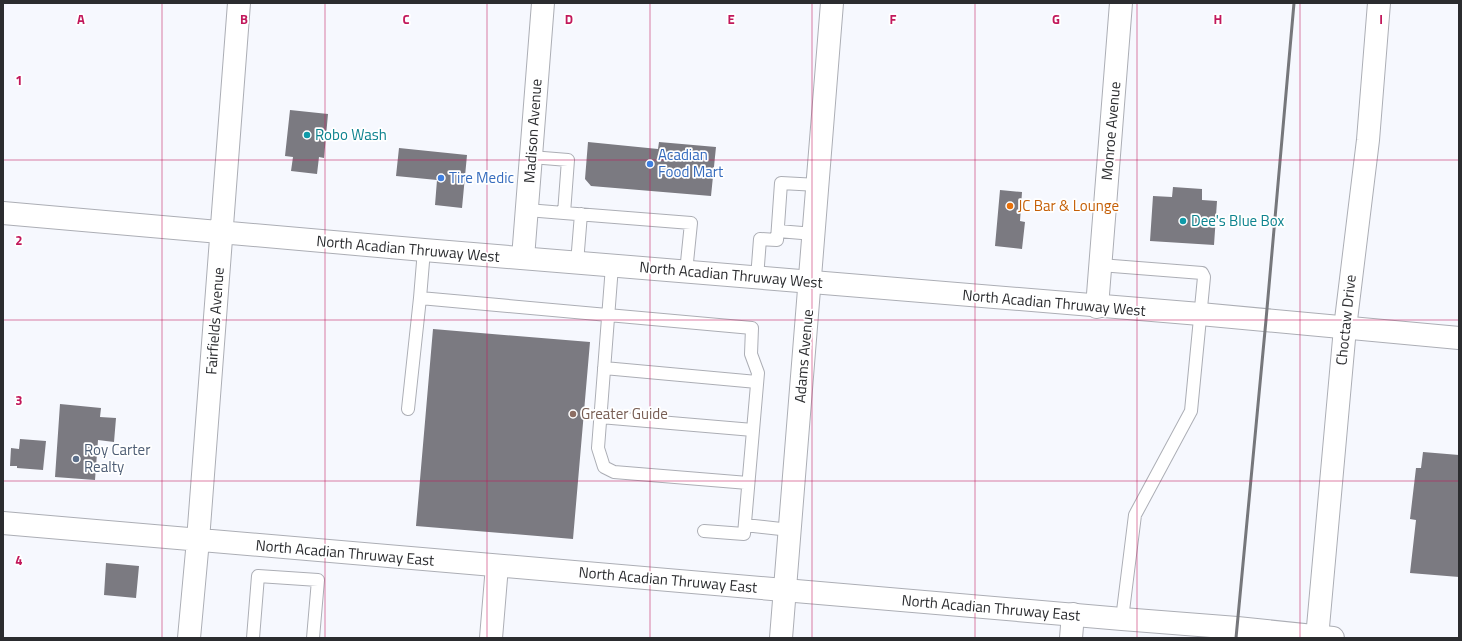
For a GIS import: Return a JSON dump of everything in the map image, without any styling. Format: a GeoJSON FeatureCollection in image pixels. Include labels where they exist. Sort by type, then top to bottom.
{"type":"FeatureCollection","features":[{"type":"Feature","properties":{"kind":"street","name":"Fairfields Avenue"},"geometry":{"type":"LineString","coordinates":[[189,638],[198,540],[239,3]]}},
{"type":"Feature","properties":{"kind":"street","name":"Madison Avenue"},"geometry":{"type":"LineString","coordinates":[[523,258],[543,3]]}},
{"type":"Feature","properties":{"kind":"street","name":"Adams Avenue"},"geometry":{"type":"LineString","coordinates":[[781,638],[832,3]]}},
{"type":"Feature","properties":{"kind":"street","name":"Monroe Avenue"},"geometry":{"type":"LineString","coordinates":[[1097,307],[1121,3]]}},
{"type":"Feature","properties":{"kind":"street","name":"Choctaw Drive"},"geometry":{"type":"LineString","coordinates":[[1322,638],[1345,328],[1368,140],[1379,3]]}},
{"type":"Feature","properties":{"kind":"street","name":"North Acadian Thruway West"},"geometry":{"type":"LineString","coordinates":[[3,213],[612,266],[810,281],[1097,307],[1200,314],[1459,338]]}},
{"type":"Feature","properties":{"kind":"street","name":"North Acadian Thruway East"},"geometry":{"type":"LineString","coordinates":[[3,523],[1237,628],[1322,638]]}},
{"type":"Feature","properties":{"kind":"street"},"geometry":{"type":"LineString","coordinates":[[491,638],[497,566]]}},
{"type":"Feature","properties":{"kind":"street"},"geometry":{"type":"LineString","coordinates":[[1071,638],[1073,614]]}},
{"type":"Feature","properties":{"kind":"lane"},"geometry":{"type":"LineString","coordinates":[[532,157],[568,160],[564,213]]}},
{"type":"Feature","properties":{"kind":"lane"},"geometry":{"type":"LineString","coordinates":[[757,278],[760,239],[777,240],[781,183],[818,185]]}},
{"type":"Feature","properties":{"kind":"lane"},"geometry":{"type":"LineString","coordinates":[[527,210],[690,223],[686,272]]}},
{"type":"Feature","properties":{"kind":"lane"},"geometry":{"type":"LineString","coordinates":[[577,262],[581,214]]}},
{"type":"Feature","properties":{"kind":"lane"},"geometry":{"type":"LineString","coordinates":[[778,231],[814,234]]}},
{"type":"Feature","properties":{"kind":"lane"},"geometry":{"type":"LineString","coordinates":[[408,409],[424,250]]}},
{"type":"Feature","properties":{"kind":"lane"},"geometry":{"type":"LineString","coordinates":[[1100,265],[1202,273],[1204,277],[1191,411],[1135,515],[1122,619]]}},
{"type":"Feature","properties":{"kind":"lane"},"geometry":{"type":"LineString","coordinates":[[612,266],[598,448],[604,466],[614,472],[748,483]]}},
{"type":"Feature","properties":{"kind":"lane"},"geometry":{"type":"LineString","coordinates":[[420,298],[752,328],[751,354],[758,373],[744,534],[704,531]]}},
{"type":"Feature","properties":{"kind":"lane"},"geometry":{"type":"LineString","coordinates":[[604,368],[757,382]]}},
{"type":"Feature","properties":{"kind":"lane"},"geometry":{"type":"LineString","coordinates":[[600,417],[753,430]]}},
{"type":"Feature","properties":{"kind":"lane"},"geometry":{"type":"LineString","coordinates":[[745,525],[790,530]]}},
{"type":"Feature","properties":{"kind":"lane"},"geometry":{"type":"LineString","coordinates":[[253,638],[258,576],[318,580],[313,638]]}},
{"type":"Feature","properties":{"kind":"building","name":"Robo Wash"},"geometry":{"type":"Polygon","coordinates":[[[290,110],[328,114],[324,158],[319,157],[317,174],[291,171],[293,157],[285,156],[290,110]]]}},
{"type":"Feature","properties":{"kind":"building","name":"Acadian Food Mart"},"geometry":{"type":"Polygon","coordinates":[[[588,142],[658,149],[659,142],[716,147],[711,196],[591,186],[585,179],[588,142]]]}},
{"type":"Feature","properties":{"kind":"building","name":"Tire Medic"},"geometry":{"type":"Polygon","coordinates":[[[399,148],[467,155],[462,208],[435,205],[437,180],[396,176],[399,148]]]}},
{"type":"Feature","properties":{"kind":"building","name":"Dee's Blue Box"},"geometry":{"type":"Polygon","coordinates":[[[1173,187],[1202,189],[1202,200],[1217,201],[1214,245],[1150,241],[1153,196],[1172,197],[1173,187]]]}},
{"type":"Feature","properties":{"kind":"building","name":"JC Bar & Lounge"},"geometry":{"type":"Polygon","coordinates":[[[1000,190],[1022,192],[1020,221],[1025,222],[1022,249],[995,246],[1000,190]]]}},
{"type":"Feature","properties":{"kind":"building"},"geometry":{"type":"Polygon","coordinates":[[[433,329],[590,342],[573,539],[416,526],[433,329]]]}},
{"type":"Feature","properties":{"kind":"building","name":"Roy Carter Realty"},"geometry":{"type":"Polygon","coordinates":[[[60,404],[101,408],[100,417],[116,418],[114,442],[98,440],[95,480],[55,477],[60,404]]]}},
{"type":"Feature","properties":{"kind":"building"},"geometry":{"type":"Polygon","coordinates":[[[20,439],[46,441],[43,470],[10,466],[11,448],[19,449],[20,439]]]}},
{"type":"Feature","properties":{"kind":"building"},"geometry":{"type":"Polygon","coordinates":[[[1423,452],[1459,455],[1459,577],[1410,573],[1416,520],[1410,519],[1416,468],[1421,468],[1423,452]]]}},
{"type":"Feature","properties":{"kind":"building"},"geometry":{"type":"Polygon","coordinates":[[[106,563],[139,566],[136,598],[104,595],[106,563]]]}},
{"type":"Feature","properties":{"kind":"railway"},"geometry":{"type":"LineString","coordinates":[[1236,638],[1294,3]]}},
{"type":"Feature","properties":{"kind":"place","name":"Robo Wash"},"geometry":{"type":"Point","coordinates":[307,135]}},
{"type":"Feature","properties":{"kind":"place","name":"Acadian Food Mart"},"geometry":{"type":"Point","coordinates":[650,164]}},
{"type":"Feature","properties":{"kind":"place","name":"Tire Medic"},"geometry":{"type":"Point","coordinates":[441,178]}},
{"type":"Feature","properties":{"kind":"place","name":"JC Bar & Lounge"},"geometry":{"type":"Point","coordinates":[1010,206]}},
{"type":"Feature","properties":{"kind":"place","name":"Dee's Blue Box"},"geometry":{"type":"Point","coordinates":[1183,221]}},
{"type":"Feature","properties":{"kind":"place","name":"Greater Guide"},"geometry":{"type":"Point","coordinates":[573,414]}},
{"type":"Feature","properties":{"kind":"place","name":"Roy Carter Realty"},"geometry":{"type":"Point","coordinates":[76,459]}}]}
